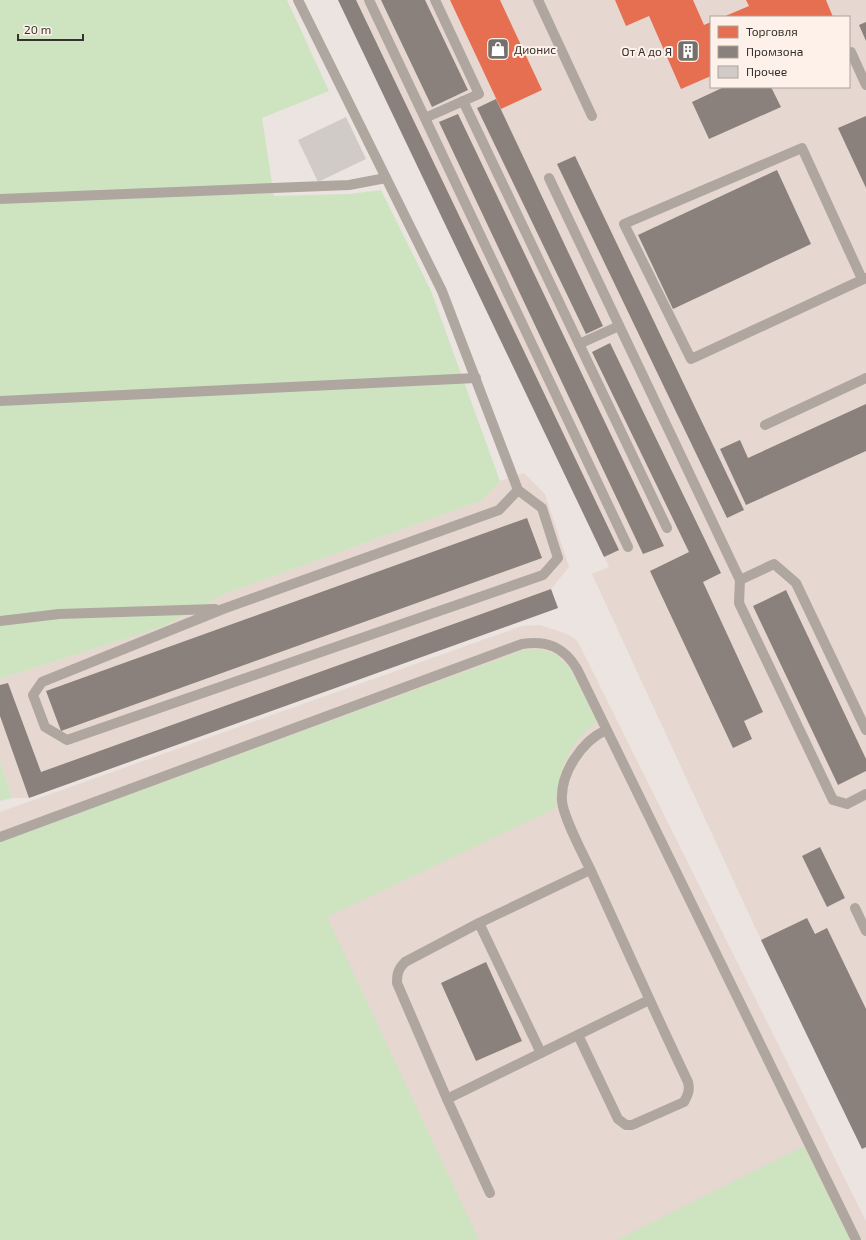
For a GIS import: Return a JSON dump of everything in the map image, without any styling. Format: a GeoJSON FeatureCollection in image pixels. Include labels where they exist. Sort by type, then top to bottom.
{"type":"FeatureCollection","features":[{"type":"Feature","properties":{"kind":"lane"},"geometry":{"type":"LineString","coordinates":[[298,0],[442,291],[518,490],[542,508],[558,558],[543,575],[67,740],[45,727],[32,695],[42,682],[223,609],[499,510],[518,490]]}},
{"type":"Feature","properties":{"kind":"lane"},"geometry":{"type":"LineString","coordinates":[[369,0],[628,547]]}},
{"type":"Feature","properties":{"kind":"lane"},"geometry":{"type":"LineString","coordinates":[[425,118],[479,94],[435,0]]}},
{"type":"Feature","properties":{"kind":"lane"},"geometry":{"type":"LineString","coordinates":[[538,0],[592,116]]}},
{"type":"Feature","properties":{"kind":"lane"},"geometry":{"type":"LineString","coordinates":[[851,52],[866,85]]}},
{"type":"Feature","properties":{"kind":"lane"},"geometry":{"type":"LineString","coordinates":[[464,101],[667,528]]}},
{"type":"Feature","properties":{"kind":"lane"},"geometry":{"type":"LineString","coordinates":[[802,148],[864,278],[692,359],[624,224],[802,148]]}},
{"type":"Feature","properties":{"kind":"lane"},"geometry":{"type":"LineString","coordinates":[[0,199],[349,185],[386,178]]}},
{"type":"Feature","properties":{"kind":"lane"},"geometry":{"type":"LineString","coordinates":[[549,178],[740,580],[739,603],[832,800],[847,804],[866,794]]}},
{"type":"Feature","properties":{"kind":"lane"},"geometry":{"type":"LineString","coordinates":[[579,344],[619,326]]}},
{"type":"Feature","properties":{"kind":"lane"},"geometry":{"type":"LineString","coordinates":[[0,402],[476,378]]}},
{"type":"Feature","properties":{"kind":"lane"},"geometry":{"type":"LineString","coordinates":[[765,425],[866,378]]}},
{"type":"Feature","properties":{"kind":"lane"},"geometry":{"type":"LineString","coordinates":[[740,580],[774,564],[796,583],[866,730]]}},
{"type":"Feature","properties":{"kind":"lane"},"geometry":{"type":"LineString","coordinates":[[0,621],[59,614],[223,609]]}},
{"type":"Feature","properties":{"kind":"lane"},"geometry":{"type":"LineString","coordinates":[[0,837],[522,644],[534,642],[549,644],[561,649],[571,659],[856,1240]]}},
{"type":"Feature","properties":{"kind":"lane"},"geometry":{"type":"LineString","coordinates":[[578,1035],[618,1119],[622,1123],[632,1125],[684,1102],[690,1089],[688,1082],[590,870],[565,813],[562,801],[563,788],[574,761],[580,751],[591,739],[606,730]]}},
{"type":"Feature","properties":{"kind":"lane"},"geometry":{"type":"LineString","coordinates":[[490,1193],[447,1099],[397,983],[397,974],[399,968],[405,962],[478,923],[590,870]]}},
{"type":"Feature","properties":{"kind":"lane"},"geometry":{"type":"LineString","coordinates":[[855,908],[866,931]]}},
{"type":"Feature","properties":{"kind":"lane"},"geometry":{"type":"LineString","coordinates":[[478,923],[541,1053]]}},
{"type":"Feature","properties":{"kind":"lane"},"geometry":{"type":"LineString","coordinates":[[447,1099],[649,1000]]}},
{"type":"Feature","properties":{"kind":"shaded area"},"geometry":{"type":"Polygon","coordinates":[[[338,0],[866,0],[866,1147],[862,1149],[761,940],[592,574],[609,567],[338,0]]]}},
{"type":"Feature","properties":{"kind":"shaded area"},"geometry":{"type":"Polygon","coordinates":[[[524,473],[545,494],[569,567],[551,589],[558,608],[29,798],[12,798],[0,761],[0,679],[165,626],[222,595],[483,500],[500,481],[524,473]]]}},
{"type":"Feature","properties":{"kind":"shaded area"},"geometry":{"type":"Polygon","coordinates":[[[540,625],[567,634],[576,640],[580,646],[866,1221],[866,1240],[0,1240],[0,812],[522,626],[540,625]]]}},
{"type":"Feature","properties":{"kind":"green space"},"geometry":{"type":"Polygon","coordinates":[[[0,0],[287,0],[329,91],[262,118],[274,196],[349,194],[381,190],[431,291],[500,481],[483,500],[222,595],[165,626],[0,679],[0,0]]]}},
{"type":"Feature","properties":{"kind":"green space"},"geometry":{"type":"Polygon","coordinates":[[[536,649],[554,653],[569,667],[597,721],[579,739],[566,760],[558,783],[556,808],[327,917],[479,1240],[0,1240],[0,842],[524,650],[536,649]]]}},
{"type":"Feature","properties":{"kind":"green space"},"geometry":{"type":"Polygon","coordinates":[[[0,761],[12,798],[0,801],[0,761]]]}},
{"type":"Feature","properties":{"kind":"green space"},"geometry":{"type":"Polygon","coordinates":[[[804,1146],[850,1240],[617,1240],[804,1146]]]}},
{"type":"Feature","properties":{"kind":"building: Торговля","name":"Дионис"},"geometry":{"type":"Polygon","coordinates":[[[450,0],[500,0],[542,90],[501,109],[450,0]]]}},
{"type":"Feature","properties":{"kind":"building: Торговля","name":"От А до Я"},"geometry":{"type":"Polygon","coordinates":[[[615,0],[693,0],[704,25],[710,22],[710,76],[681,89],[649,16],[626,26],[615,0]]]}},
{"type":"Feature","properties":{"kind":"building: Торговля"},"geometry":{"type":"Polygon","coordinates":[[[746,0],[826,0],[833,16],[725,16],[749,6],[746,0]]]}},
{"type":"Feature","properties":{"kind":"building: Промзона"},"geometry":{"type":"Polygon","coordinates":[[[338,0],[356,0],[619,550],[604,557],[338,0]]]}},
{"type":"Feature","properties":{"kind":"building: Промзона"},"geometry":{"type":"Polygon","coordinates":[[[381,0],[425,0],[468,90],[432,107],[381,0]]]}},
{"type":"Feature","properties":{"kind":"building: Промзона"},"geometry":{"type":"Polygon","coordinates":[[[866,22],[866,41],[859,25],[866,22]]]}},
{"type":"Feature","properties":{"kind":"building: Промзона"},"geometry":{"type":"Polygon","coordinates":[[[722,88],[772,88],[781,107],[709,139],[692,102],[722,88]]]}},
{"type":"Feature","properties":{"kind":"building: Промзона"},"geometry":{"type":"Polygon","coordinates":[[[496,99],[603,326],[586,334],[477,108],[496,99]]]}},
{"type":"Feature","properties":{"kind":"building: Промзона"},"geometry":{"type":"Polygon","coordinates":[[[458,114],[664,546],[643,554],[439,122],[458,114]]]}},
{"type":"Feature","properties":{"kind":"building: Промзона"},"geometry":{"type":"Polygon","coordinates":[[[866,116],[866,188],[838,128],[866,116]]]}},
{"type":"Feature","properties":{"kind":"building: Промзона"},"geometry":{"type":"Polygon","coordinates":[[[575,156],[744,510],[727,518],[557,164],[575,156]]]}},
{"type":"Feature","properties":{"kind":"building: Промзона"},"geometry":{"type":"Polygon","coordinates":[[[777,170],[811,244],[673,309],[638,235],[777,170]]]}},
{"type":"Feature","properties":{"kind":"building: Промзона"},"geometry":{"type":"Polygon","coordinates":[[[610,343],[721,573],[703,582],[763,712],[744,721],[752,739],[733,748],[650,571],[689,552],[592,352],[610,343]]]}},
{"type":"Feature","properties":{"kind":"building: Промзона"},"geometry":{"type":"Polygon","coordinates":[[[866,404],[866,451],[746,505],[720,449],[740,440],[748,458],[866,404]]]}},
{"type":"Feature","properties":{"kind":"building: Промзона"},"geometry":{"type":"Polygon","coordinates":[[[527,518],[542,558],[61,731],[46,691],[527,518]]]}},
{"type":"Feature","properties":{"kind":"building: Промзона"},"geometry":{"type":"Polygon","coordinates":[[[551,589],[558,608],[29,798],[0,716],[0,685],[8,683],[41,772],[551,589]]]}},
{"type":"Feature","properties":{"kind":"building: Промзона"},"geometry":{"type":"Polygon","coordinates":[[[786,590],[866,759],[866,771],[838,785],[753,606],[786,590]]]}},
{"type":"Feature","properties":{"kind":"building: Промзона"},"geometry":{"type":"Polygon","coordinates":[[[820,847],[845,898],[827,907],[802,856],[820,847]]]}},
{"type":"Feature","properties":{"kind":"building: Промзона"},"geometry":{"type":"Polygon","coordinates":[[[807,918],[815,934],[827,928],[866,1009],[866,1147],[862,1149],[761,940],[807,918]]]}},
{"type":"Feature","properties":{"kind":"building: Промзона"},"geometry":{"type":"Polygon","coordinates":[[[486,962],[522,1041],[476,1061],[441,983],[486,962]]]}},
{"type":"Feature","properties":{"kind":"building: Прочее"},"geometry":{"type":"Polygon","coordinates":[[[346,117],[366,159],[318,182],[298,140],[346,117]]]}},
{"type":"Feature","properties":{"kind":"place","name":"Дионис"},"geometry":{"type":"Point","coordinates":[498,49]}},
{"type":"Feature","properties":{"kind":"place","name":"От А до Я"},"geometry":{"type":"Point","coordinates":[688,51]}}]}
